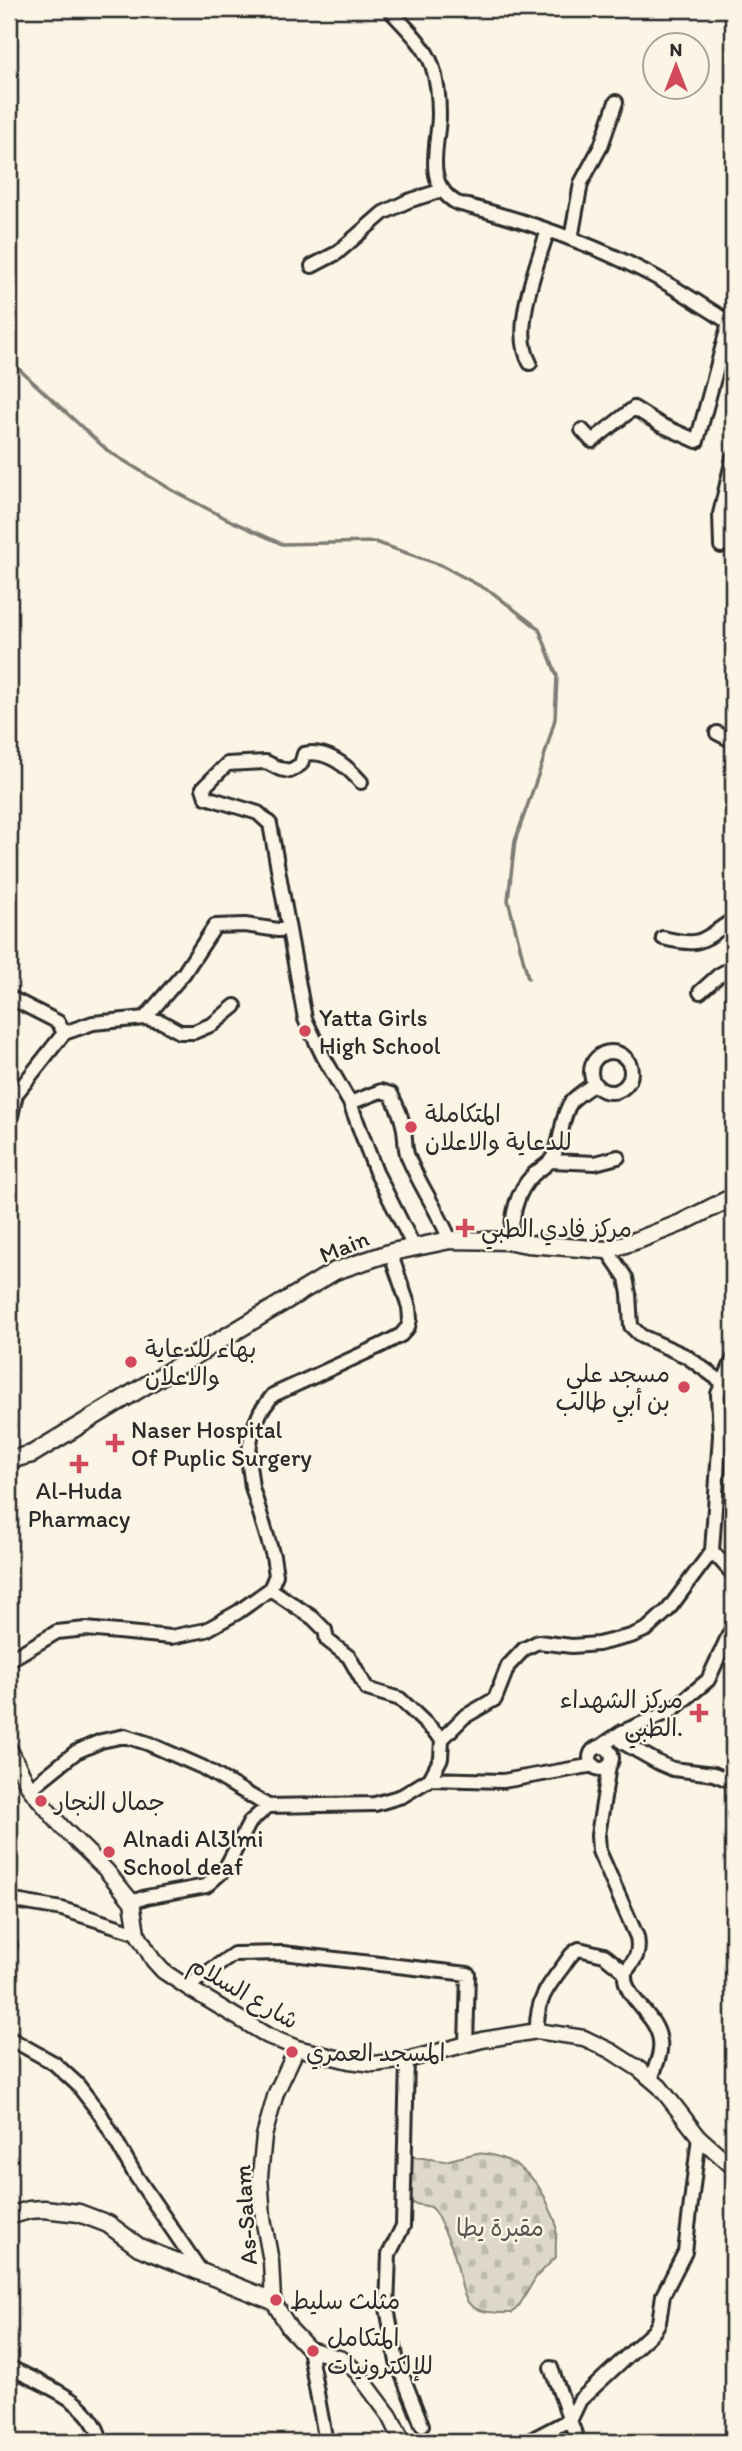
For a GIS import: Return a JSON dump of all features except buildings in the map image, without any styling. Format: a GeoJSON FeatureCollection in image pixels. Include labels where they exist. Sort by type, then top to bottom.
{"type":"FeatureCollection","features":[{"type":"Feature","properties":{"kind":"main road","name":"Main"},"geometry":{"type":"LineString","coordinates":[[9,1460],[32,1454],[335,1271],[390,1252],[450,1240],[511,1241],[607,1250],[681,1223],[733,1197]]}},
{"type":"Feature","properties":{"kind":"main road"},"geometry":{"type":"LineString","coordinates":[[9,2216],[44,2209],[79,2213],[108,2224],[139,2247],[273,2301]]}},
{"type":"Feature","properties":{"kind":"street"},"geometry":{"type":"LineString","coordinates":[[389,9],[417,41],[431,63],[437,85],[439,115],[435,173],[449,198],[457,203],[548,230],[627,262],[679,291],[731,325]]}},
{"type":"Feature","properties":{"kind":"street"},"geometry":{"type":"LineString","coordinates":[[571,239],[581,183],[601,146],[617,102]]}},
{"type":"Feature","properties":{"kind":"street"},"geometry":{"type":"LineString","coordinates":[[312,266],[337,253],[383,213],[408,201],[443,190]]}},
{"type":"Feature","properties":{"kind":"street"},"geometry":{"type":"LineString","coordinates":[[530,363],[524,353],[523,329],[548,230]]}},
{"type":"Feature","properties":{"kind":"street"},"geometry":{"type":"LineString","coordinates":[[582,430],[592,440],[634,408],[661,425],[697,440],[731,325],[733,308]]}},
{"type":"Feature","properties":{"kind":"street"},"geometry":{"type":"LineString","coordinates":[[721,546],[720,514],[733,458]]}},
{"type":"Feature","properties":{"kind":"street"},"geometry":{"type":"LineString","coordinates":[[717,733],[733,741]]}},
{"type":"Feature","properties":{"kind":"street"},"geometry":{"type":"LineString","coordinates":[[360,782],[350,770],[315,752],[304,754],[301,764],[290,771],[266,762],[228,764],[204,788],[206,797],[258,813],[270,824],[305,1019],[350,1103],[376,1172],[414,1247]]}},
{"type":"Feature","properties":{"kind":"street"},"geometry":{"type":"LineString","coordinates":[[663,938],[702,942],[733,920]]}},
{"type":"Feature","properties":{"kind":"street"},"geometry":{"type":"LineString","coordinates":[[145,1018],[184,972],[215,926],[245,925],[288,929]]}},
{"type":"Feature","properties":{"kind":"street"},"geometry":{"type":"LineString","coordinates":[[699,992],[733,967]]}},
{"type":"Feature","properties":{"kind":"street"},"geometry":{"type":"LineString","coordinates":[[9,997],[58,1022],[64,1033]]}},
{"type":"Feature","properties":{"kind":"street"},"geometry":{"type":"LineString","coordinates":[[9,1125],[16,1094],[64,1033],[93,1023],[145,1018],[180,1032],[194,1032],[213,1024],[235,1006]]}},
{"type":"Feature","properties":{"kind":"street"},"geometry":{"type":"LineString","coordinates":[[511,1241],[512,1220],[518,1196],[531,1177],[552,1161],[561,1142],[565,1115],[573,1100],[594,1084]]}},
{"type":"Feature","properties":{"kind":"street"},"geometry":{"type":"LineString","coordinates":[[350,1103],[382,1091],[391,1094],[404,1125],[411,1164],[439,1213],[450,1240]]}},
{"type":"Feature","properties":{"kind":"street"},"geometry":{"type":"LineString","coordinates":[[552,1161],[595,1163],[618,1157]]}},
{"type":"Feature","properties":{"kind":"street"},"geometry":{"type":"LineString","coordinates":[[607,1250],[626,1278],[631,1326],[642,1336],[686,1356],[722,1382]]}},
{"type":"Feature","properties":{"kind":"street"},"geometry":{"type":"LineString","coordinates":[[9,1660],[57,1632],[86,1629],[172,1637],[206,1630],[238,1612],[270,1589],[276,1575],[273,1556],[251,1487],[248,1457],[251,1431],[273,1395],[401,1335],[408,1327],[409,1307],[390,1252]]}},
{"type":"Feature","properties":{"kind":"street"},"geometry":{"type":"LineString","coordinates":[[30,1790],[76,1752],[101,1741],[125,1736],[202,1767],[268,1806],[375,1804],[402,1796],[430,1779],[441,1758],[442,1739],[464,1717],[495,1699],[508,1666],[524,1648],[538,1642],[565,1646],[598,1644],[639,1633],[662,1617],[712,1551],[720,1434],[717,1400],[733,1360]]}},
{"type":"Feature","properties":{"kind":"street"},"geometry":{"type":"LineString","coordinates":[[712,1551],[733,1574]]}},
{"type":"Feature","properties":{"kind":"street"},"geometry":{"type":"LineString","coordinates":[[270,1589],[313,1618],[325,1630],[327,1640],[349,1657],[367,1689],[400,1699],[442,1739]]}},
{"type":"Feature","properties":{"kind":"street"},"geometry":{"type":"LineString","coordinates":[[625,1972],[637,1958],[639,1950],[629,1917],[599,1851],[598,1835],[604,1788],[601,1759],[622,1732],[671,1711],[708,1680],[733,1626]]}},
{"type":"Feature","properties":{"kind":"street"},"geometry":{"type":"LineString","coordinates":[[430,1779],[503,1781],[561,1770],[601,1759],[650,1721]]}},
{"type":"Feature","properties":{"kind":"street"},"geometry":{"type":"LineString","coordinates":[[622,1742],[673,1769],[714,1774],[733,1782]]}},
{"type":"Feature","properties":{"kind":"street","name":"شارع السلام"},"geometry":{"type":"LineString","coordinates":[[9,1748],[30,1790],[62,1827],[106,1870],[132,1902],[137,1933],[158,1965],[187,1987],[268,2036],[297,2048],[349,2061],[374,2064],[407,2060],[466,2044],[537,2031],[584,2038],[611,2051],[651,2079],[681,2111],[699,2137],[733,2167]]}},
{"type":"Feature","properties":{"kind":"street"},"geometry":{"type":"LineString","coordinates":[[132,1902],[146,1896],[206,1886],[225,1869],[250,1822],[268,1806]]}},
{"type":"Feature","properties":{"kind":"street"},"geometry":{"type":"LineString","coordinates":[[9,1900],[62,1909],[137,1933]]}},
{"type":"Feature","properties":{"kind":"street"},"geometry":{"type":"LineString","coordinates":[[537,2031],[537,2017],[545,1989],[572,1952],[579,1949],[604,1955],[625,1972],[627,1988],[648,2012],[658,2030],[659,2057],[651,2079]]}},
{"type":"Feature","properties":{"kind":"street"},"geometry":{"type":"LineString","coordinates":[[187,1987],[234,1954],[284,1953],[468,1974],[466,2044]]}},
{"type":"Feature","properties":{"kind":"street"},"geometry":{"type":"LineString","coordinates":[[9,2038],[54,2063],[77,2084],[200,2270]]}},
{"type":"Feature","properties":{"kind":"street","name":"As-Salam"},"geometry":{"type":"LineString","coordinates":[[273,2301],[260,2176],[264,2136],[276,2094],[297,2048]]}},
{"type":"Feature","properties":{"kind":"street"},"geometry":{"type":"LineString","coordinates":[[407,2060],[402,2226],[389,2254],[386,2293],[388,2324],[395,2354],[422,2424]]}},
{"type":"Feature","properties":{"kind":"street"},"geometry":{"type":"LineString","coordinates":[[527,2442],[571,2419],[580,2400],[628,2358],[657,2327],[663,2295],[685,2252],[699,2137]]}},
{"type":"Feature","properties":{"kind":"street"},"geometry":{"type":"LineString","coordinates":[[273,2301],[290,2329],[309,2349],[342,2359],[357,2372],[390,2416],[403,2442]]}},
{"type":"Feature","properties":{"kind":"street"},"geometry":{"type":"LineString","coordinates":[[309,2349],[326,2442]]}},
{"type":"Feature","properties":{"kind":"street"},"geometry":{"type":"LineString","coordinates":[[9,2367],[83,2408],[93,2419],[101,2442]]}},
{"type":"Feature","properties":{"kind":"street"},"geometry":{"type":"LineString","coordinates":[[551,2368],[578,2442]]}},
{"type":"Feature","properties":{"kind":"green space","name":"مقبرة يطا"},"geometry":{"type":"Polygon","coordinates":[[[477,2153],[501,2158],[531,2177],[545,2197],[556,2224],[556,2257],[536,2277],[512,2313],[482,2311],[468,2302],[453,2251],[435,2211],[431,2207],[411,2203],[406,2191],[406,2156],[445,2161],[477,2153]]]}},
{"type":"Feature","properties":{"kind":"waterway"},"geometry":{"type":"LineString","coordinates":[[9,360],[108,451],[172,490],[227,519],[282,544],[375,542],[441,565],[493,593],[539,629],[557,676],[555,719],[515,841],[508,900],[528,978]]}},
{"type":"Feature","properties":{"kind":"place","name":"Yatta Girls High School"},"geometry":{"type":"Point","coordinates":[305,1031]}},
{"type":"Feature","properties":{"kind":"place","name":"المتكاملة للدعاية والاعلان"},"geometry":{"type":"Point","coordinates":[411,1127]}},
{"type":"Feature","properties":{"kind":"place","name":"مركز فادي الطبي"},"geometry":{"type":"Point","coordinates":[465,1228]}},
{"type":"Feature","properties":{"kind":"place","name":"بهاء للدعاية والاعلان"},"geometry":{"type":"Point","coordinates":[131,1362]}},
{"type":"Feature","properties":{"kind":"place","name":"مسجد علي بن أبي طالب"},"geometry":{"type":"Point","coordinates":[684,1387]}},
{"type":"Feature","properties":{"kind":"place","name":"Naser Hospital Of Puplic Surgery"},"geometry":{"type":"Point","coordinates":[115,1443]}},
{"type":"Feature","properties":{"kind":"place","name":"Al-Huda Pharmacy"},"geometry":{"type":"Point","coordinates":[79,1464]}},
{"type":"Feature","properties":{"kind":"place","name":"مركز الشهداء الطبي."},"geometry":{"type":"Point","coordinates":[699,1713]}},
{"type":"Feature","properties":{"kind":"place","name":"جمال النجار"},"geometry":{"type":"Point","coordinates":[41,1801]}},
{"type":"Feature","properties":{"kind":"place","name":"Alnadi Al3lmi School deaf"},"geometry":{"type":"Point","coordinates":[109,1852]}},
{"type":"Feature","properties":{"kind":"place","name":"المسجد العمري"},"geometry":{"type":"Point","coordinates":[292,2052]}},
{"type":"Feature","properties":{"kind":"place","name":"مثلث سليط"},"geometry":{"type":"Point","coordinates":[276,2300]}},
{"type":"Feature","properties":{"kind":"place","name":"المتكامل للإلكترونيات"},"geometry":{"type":"Point","coordinates":[313,2351]}}]}
